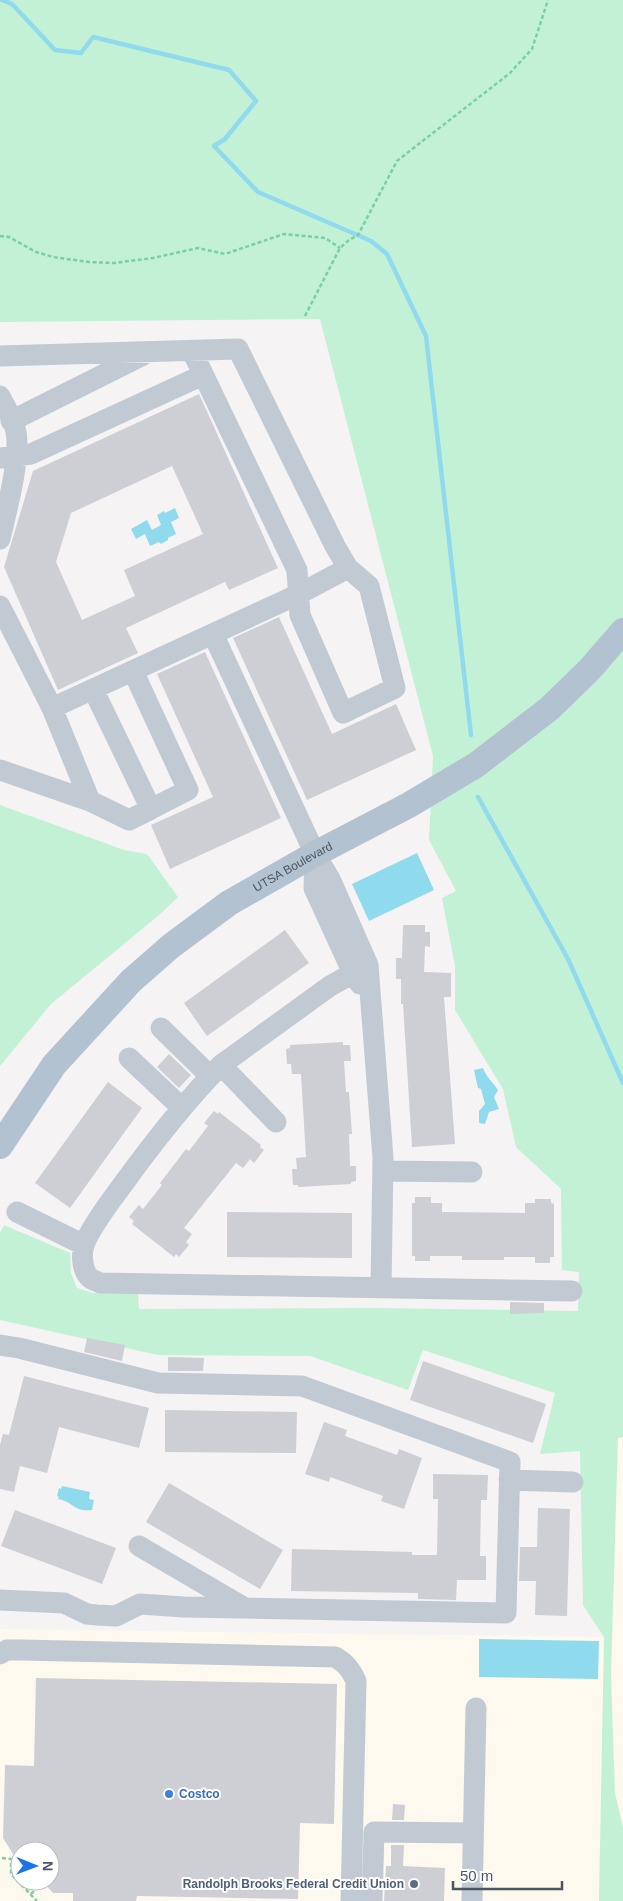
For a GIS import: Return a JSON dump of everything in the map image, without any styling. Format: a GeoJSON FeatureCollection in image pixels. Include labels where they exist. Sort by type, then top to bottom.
{"type":"FeatureCollection","features":[{"type":"Feature","properties":{"kind":"main road","name":"UTSA Boulevard"},"geometry":{"type":"LineString","coordinates":[[1,1141],[54,1065],[131,981],[171,946],[229,903],[315,854],[409,805],[476,765],[549,709],[590,669],[623,631]]}},
{"type":"Feature","properties":{"kind":"lane"},"geometry":{"type":"LineString","coordinates":[[0,356],[238,349],[335,546],[348,568],[370,586],[395,688],[343,713],[300,614],[297,570],[192,351]]}},
{"type":"Feature","properties":{"kind":"lane"},"geometry":{"type":"LineString","coordinates":[[12,421],[149,352]]}},
{"type":"Feature","properties":{"kind":"lane"},"geometry":{"type":"LineString","coordinates":[[8,457],[31,454],[203,375]]}},
{"type":"Feature","properties":{"kind":"lane"},"geometry":{"type":"LineString","coordinates":[[0,396],[16,431],[8,457],[7,508],[0,539]]}},
{"type":"Feature","properties":{"kind":"lane"},"geometry":{"type":"LineString","coordinates":[[52,708],[299,594],[348,568]]}},
{"type":"Feature","properties":{"kind":"lane"},"geometry":{"type":"LineString","coordinates":[[0,606],[52,708],[90,801]]}},
{"type":"Feature","properties":{"kind":"lane"},"geometry":{"type":"LineString","coordinates":[[212,634],[315,854],[330,879],[372,1001],[383,1171],[381,1288]]}},
{"type":"Feature","properties":{"kind":"lane"},"geometry":{"type":"LineString","coordinates":[[0,770],[90,801],[129,820],[188,790],[133,671]]}},
{"type":"Feature","properties":{"kind":"lane"},"geometry":{"type":"LineString","coordinates":[[93,689],[151,809]]}},
{"type":"Feature","properties":{"kind":"lane"},"geometry":{"type":"LineString","coordinates":[[360,969],[330,986],[215,1070],[163,1129],[103,1212],[84,1245],[82,1258],[84,1270],[90,1278],[100,1283],[572,1291]]}},
{"type":"Feature","properties":{"kind":"lane"},"geometry":{"type":"LineString","coordinates":[[161,1028],[215,1070],[276,1122]]}},
{"type":"Feature","properties":{"kind":"lane"},"geometry":{"type":"LineString","coordinates":[[129,1058],[182,1108]]}},
{"type":"Feature","properties":{"kind":"lane"},"geometry":{"type":"LineString","coordinates":[[383,1171],[472,1172]]}},
{"type":"Feature","properties":{"kind":"lane"},"geometry":{"type":"LineString","coordinates":[[17,1212],[84,1245]]}},
{"type":"Feature","properties":{"kind":"lane"},"geometry":{"type":"LineString","coordinates":[[0,1345],[28,1350],[158,1383],[302,1386],[510,1462],[506,1613],[140,1604],[116,1616],[97,1616],[64,1604],[0,1600]]}},
{"type":"Feature","properties":{"kind":"lane"},"geometry":{"type":"LineString","coordinates":[[510,1480],[573,1482]]}},
{"type":"Feature","properties":{"kind":"lane"},"geometry":{"type":"LineString","coordinates":[[139,1546],[245,1608]]}},
{"type":"Feature","properties":{"kind":"lane"},"geometry":{"type":"LineString","coordinates":[[0,1654],[7,1650],[21,1650],[316,1656],[335,1657],[344,1662],[352,1672],[356,1682],[351,1901]]}},
{"type":"Feature","properties":{"kind":"lane"},"geometry":{"type":"LineString","coordinates":[[472,1901],[476,1708]]}},
{"type":"Feature","properties":{"kind":"lane"},"geometry":{"type":"LineString","coordinates":[[372,1901],[374,1832],[474,1834]]}},
{"type":"Feature","properties":{"kind":"path"},"geometry":{"type":"LineString","coordinates":[[305,316],[340,248],[349,240],[358,236],[397,161],[510,73],[532,49],[548,0]]}},
{"type":"Feature","properties":{"kind":"path"},"geometry":{"type":"LineString","coordinates":[[0,236],[9,237],[36,252],[53,257],[114,263],[153,258],[198,248],[225,254],[284,234],[325,238],[340,248]]}},
{"type":"Feature","properties":{"kind":"path"},"geometry":{"type":"LineString","coordinates":[[2,1858],[10,1859]]}},
{"type":"Feature","properties":{"kind":"path"},"geometry":{"type":"LineString","coordinates":[[28,1891],[37,1901]]}},
{"type":"Feature","properties":{"kind":"path"},"geometry":{"type":"LineString","coordinates":[[31,1894],[34,1891]]}},
{"type":"Feature","properties":{"kind":"shaded area"},"geometry":{"type":"Polygon","coordinates":[[[606,1437],[623,1437],[623,1841],[600,1845],[599,1901],[0,1901],[0,1629],[603,1637],[606,1437]]]}},
{"type":"Feature","properties":{"kind":"green space"},"geometry":{"type":"Polygon","coordinates":[[[0,0],[623,0],[623,1437],[618,1438],[611,1675],[615,1793],[623,1827],[623,1901],[599,1901],[604,1637],[583,1605],[580,1451],[540,1454],[555,1393],[423,1350],[408,1390],[310,1356],[158,1355],[0,1320],[0,1233],[4,1225],[70,1253],[71,1273],[77,1288],[93,1293],[138,1294],[139,1309],[378,1308],[578,1311],[579,1272],[562,1270],[561,1189],[516,1147],[503,1089],[455,1010],[455,966],[442,898],[456,891],[429,840],[433,756],[320,319],[0,322],[0,0]]]}},
{"type":"Feature","properties":{"kind":"green space"},"geometry":{"type":"Polygon","coordinates":[[[0,805],[124,850],[147,854],[178,897],[158,916],[51,1004],[0,1066],[0,805]]]}},
{"type":"Feature","properties":{"kind":"water"},"geometry":{"type":"Polygon","coordinates":[[[175,508],[179,518],[171,522],[176,534],[161,544],[159,542],[150,546],[145,534],[136,539],[131,529],[147,520],[152,530],[161,525],[157,515],[175,508]]]}},
{"type":"Feature","properties":{"kind":"water"},"geometry":{"type":"Polygon","coordinates":[[[417,853],[434,890],[369,921],[352,884],[417,853]]]}},
{"type":"Feature","properties":{"kind":"water"},"geometry":{"type":"Polygon","coordinates":[[[483,1068],[498,1090],[494,1097],[499,1109],[489,1112],[485,1124],[479,1123],[479,1111],[485,1104],[481,1089],[478,1088],[474,1070],[483,1068]]]}},
{"type":"Feature","properties":{"kind":"water"},"geometry":{"type":"Polygon","coordinates":[[[62,1486],[90,1492],[89,1499],[94,1500],[92,1510],[81,1510],[58,1499],[59,1488],[61,1489],[62,1486]]]}},
{"type":"Feature","properties":{"kind":"water"},"geometry":{"type":"Polygon","coordinates":[[[479,1639],[599,1641],[598,1679],[479,1677],[479,1639]]]}},
{"type":"Feature","properties":{"kind":"building"},"geometry":{"type":"Polygon","coordinates":[[[199,394],[278,568],[229,590],[225,582],[126,628],[138,653],[58,690],[4,567],[33,471],[199,394]],[[172,466],[71,513],[56,562],[82,620],[135,596],[124,570],[203,534],[172,466]]]}},
{"type":"Feature","properties":{"kind":"building"},"geometry":{"type":"Polygon","coordinates":[[[279,617],[332,734],[396,704],[416,750],[307,800],[233,638],[279,617]]]}},
{"type":"Feature","properties":{"kind":"building"},"geometry":{"type":"Polygon","coordinates":[[[205,652],[281,818],[170,869],[151,825],[213,797],[157,674],[205,652]]]}},
{"type":"Feature","properties":{"kind":"building"},"geometry":{"type":"Polygon","coordinates":[[[403,925],[425,925],[425,932],[430,932],[430,947],[425,946],[424,972],[451,973],[451,997],[444,997],[455,1144],[412,1147],[403,1004],[401,1004],[401,979],[396,979],[396,958],[402,958],[403,925]]]}},
{"type":"Feature","properties":{"kind":"building"},"geometry":{"type":"Polygon","coordinates":[[[285,930],[309,963],[207,1036],[184,1003],[285,930]]]}},
{"type":"Feature","properties":{"kind":"building"},"geometry":{"type":"Polygon","coordinates":[[[343,1042],[343,1045],[350,1045],[351,1061],[344,1061],[346,1092],[349,1092],[352,1134],[349,1134],[350,1166],[356,1166],[356,1181],[351,1182],[351,1184],[298,1187],[298,1185],[293,1185],[292,1169],[297,1169],[296,1158],[306,1157],[301,1074],[292,1074],[291,1064],[287,1064],[286,1049],[290,1048],[290,1045],[343,1042]]]}},
{"type":"Feature","properties":{"kind":"building"},"geometry":{"type":"Polygon","coordinates":[[[169,1054],[191,1075],[179,1088],[157,1067],[169,1054]]]}},
{"type":"Feature","properties":{"kind":"building"},"geometry":{"type":"Polygon","coordinates":[[[108,1082],[142,1108],[70,1208],[35,1183],[108,1082]]]}},
{"type":"Feature","properties":{"kind":"building"},"geometry":{"type":"Polygon","coordinates":[[[214,1111],[218,1114],[219,1112],[261,1145],[260,1147],[264,1150],[254,1163],[250,1159],[243,1168],[236,1163],[184,1228],[192,1234],[186,1242],[189,1245],[179,1257],[176,1254],[174,1257],[132,1224],[134,1221],[129,1217],[139,1205],[143,1209],[186,1149],[189,1151],[208,1126],[204,1123],[214,1111]]]}},
{"type":"Feature","properties":{"kind":"building"},"geometry":{"type":"Polygon","coordinates":[[[415,1197],[431,1197],[431,1203],[442,1203],[442,1212],[525,1213],[525,1203],[535,1203],[535,1199],[551,1199],[551,1203],[554,1204],[554,1257],[550,1257],[550,1263],[535,1263],[535,1257],[504,1257],[504,1260],[462,1260],[462,1256],[430,1256],[430,1261],[415,1261],[415,1256],[412,1256],[412,1203],[415,1203],[415,1197]]]}},
{"type":"Feature","properties":{"kind":"building"},"geometry":{"type":"Polygon","coordinates":[[[227,1212],[352,1213],[352,1258],[227,1257],[227,1212]]]}},
{"type":"Feature","properties":{"kind":"building"},"geometry":{"type":"Polygon","coordinates":[[[510,1302],[544,1303],[544,1313],[510,1314],[510,1302]]]}},
{"type":"Feature","properties":{"kind":"building"},"geometry":{"type":"Polygon","coordinates":[[[87,1338],[125,1345],[122,1361],[84,1352],[87,1338]]]}},
{"type":"Feature","properties":{"kind":"building"},"geometry":{"type":"Polygon","coordinates":[[[168,1357],[204,1358],[203,1371],[168,1371],[168,1357]]]}},
{"type":"Feature","properties":{"kind":"building"},"geometry":{"type":"Polygon","coordinates":[[[423,1361],[546,1404],[533,1443],[410,1400],[423,1361]]]}},
{"type":"Feature","properties":{"kind":"building"},"geometry":{"type":"Polygon","coordinates":[[[24,1376],[149,1408],[139,1448],[59,1427],[47,1473],[20,1466],[14,1492],[0,1489],[0,1445],[3,1434],[9,1435],[24,1376]]]}},
{"type":"Feature","properties":{"kind":"building"},"geometry":{"type":"Polygon","coordinates":[[[165,1410],[297,1412],[296,1453],[165,1452],[165,1410]]]}},
{"type":"Feature","properties":{"kind":"building"},"geometry":{"type":"Polygon","coordinates":[[[324,1422],[347,1430],[345,1436],[397,1455],[399,1449],[422,1458],[404,1509],[381,1501],[383,1496],[330,1477],[329,1482],[305,1474],[324,1422]]]}},
{"type":"Feature","properties":{"kind":"building"},"geometry":{"type":"Polygon","coordinates":[[[433,1474],[488,1475],[487,1500],[481,1500],[480,1556],[486,1556],[486,1580],[457,1580],[456,1600],[418,1599],[418,1593],[291,1591],[292,1549],[412,1552],[412,1555],[437,1555],[438,1499],[433,1499],[433,1474]]]}},
{"type":"Feature","properties":{"kind":"building"},"geometry":{"type":"Polygon","coordinates":[[[169,1483],[283,1550],[260,1589],[146,1522],[169,1483]]]}},
{"type":"Feature","properties":{"kind":"building"},"geometry":{"type":"Polygon","coordinates":[[[538,1508],[570,1509],[567,1616],[535,1615],[536,1581],[519,1581],[520,1547],[537,1547],[538,1508]]]}},
{"type":"Feature","properties":{"kind":"building"},"geometry":{"type":"Polygon","coordinates":[[[15,1510],[116,1548],[102,1584],[1,1546],[15,1510]]]}},
{"type":"Feature","properties":{"kind":"building","name":"Costco"},"geometry":{"type":"Polygon","coordinates":[[[36,1678],[337,1684],[334,1824],[300,1823],[298,1899],[137,1896],[136,1901],[73,1901],[73,1893],[53,1893],[51,1891],[60,1891],[60,1841],[10,1841],[10,1849],[3,1838],[5,1765],[34,1766],[36,1678]]]}},
{"type":"Feature","properties":{"kind":"building"},"geometry":{"type":"Polygon","coordinates":[[[393,1804],[405,1805],[404,1820],[392,1820],[393,1804]]]}},
{"type":"Feature","properties":{"kind":"building","name":"Randolph Brooks Federal Credit Union"},"geometry":{"type":"Polygon","coordinates":[[[391,1845],[404,1845],[403,1866],[445,1868],[444,1901],[384,1901],[386,1866],[391,1866],[391,1845]]]}},
{"type":"Feature","properties":{"kind":"waterway"},"geometry":{"type":"LineString","coordinates":[[2,0],[12,4],[55,50],[81,53],[93,37],[229,70],[256,101],[225,139],[214,146],[258,192],[371,241],[387,254],[426,336],[471,735]]}},
{"type":"Feature","properties":{"kind":"waterway"},"geometry":{"type":"LineString","coordinates":[[478,797],[568,959],[623,1083]]}},
{"type":"Feature","properties":{"kind":"place","name":"Costco"},"geometry":{"type":"Point","coordinates":[169,1794]}},
{"type":"Feature","properties":{"kind":"place","name":"Randolph Brooks Federal Credit Union"},"geometry":{"type":"Point","coordinates":[414,1884]}}]}
